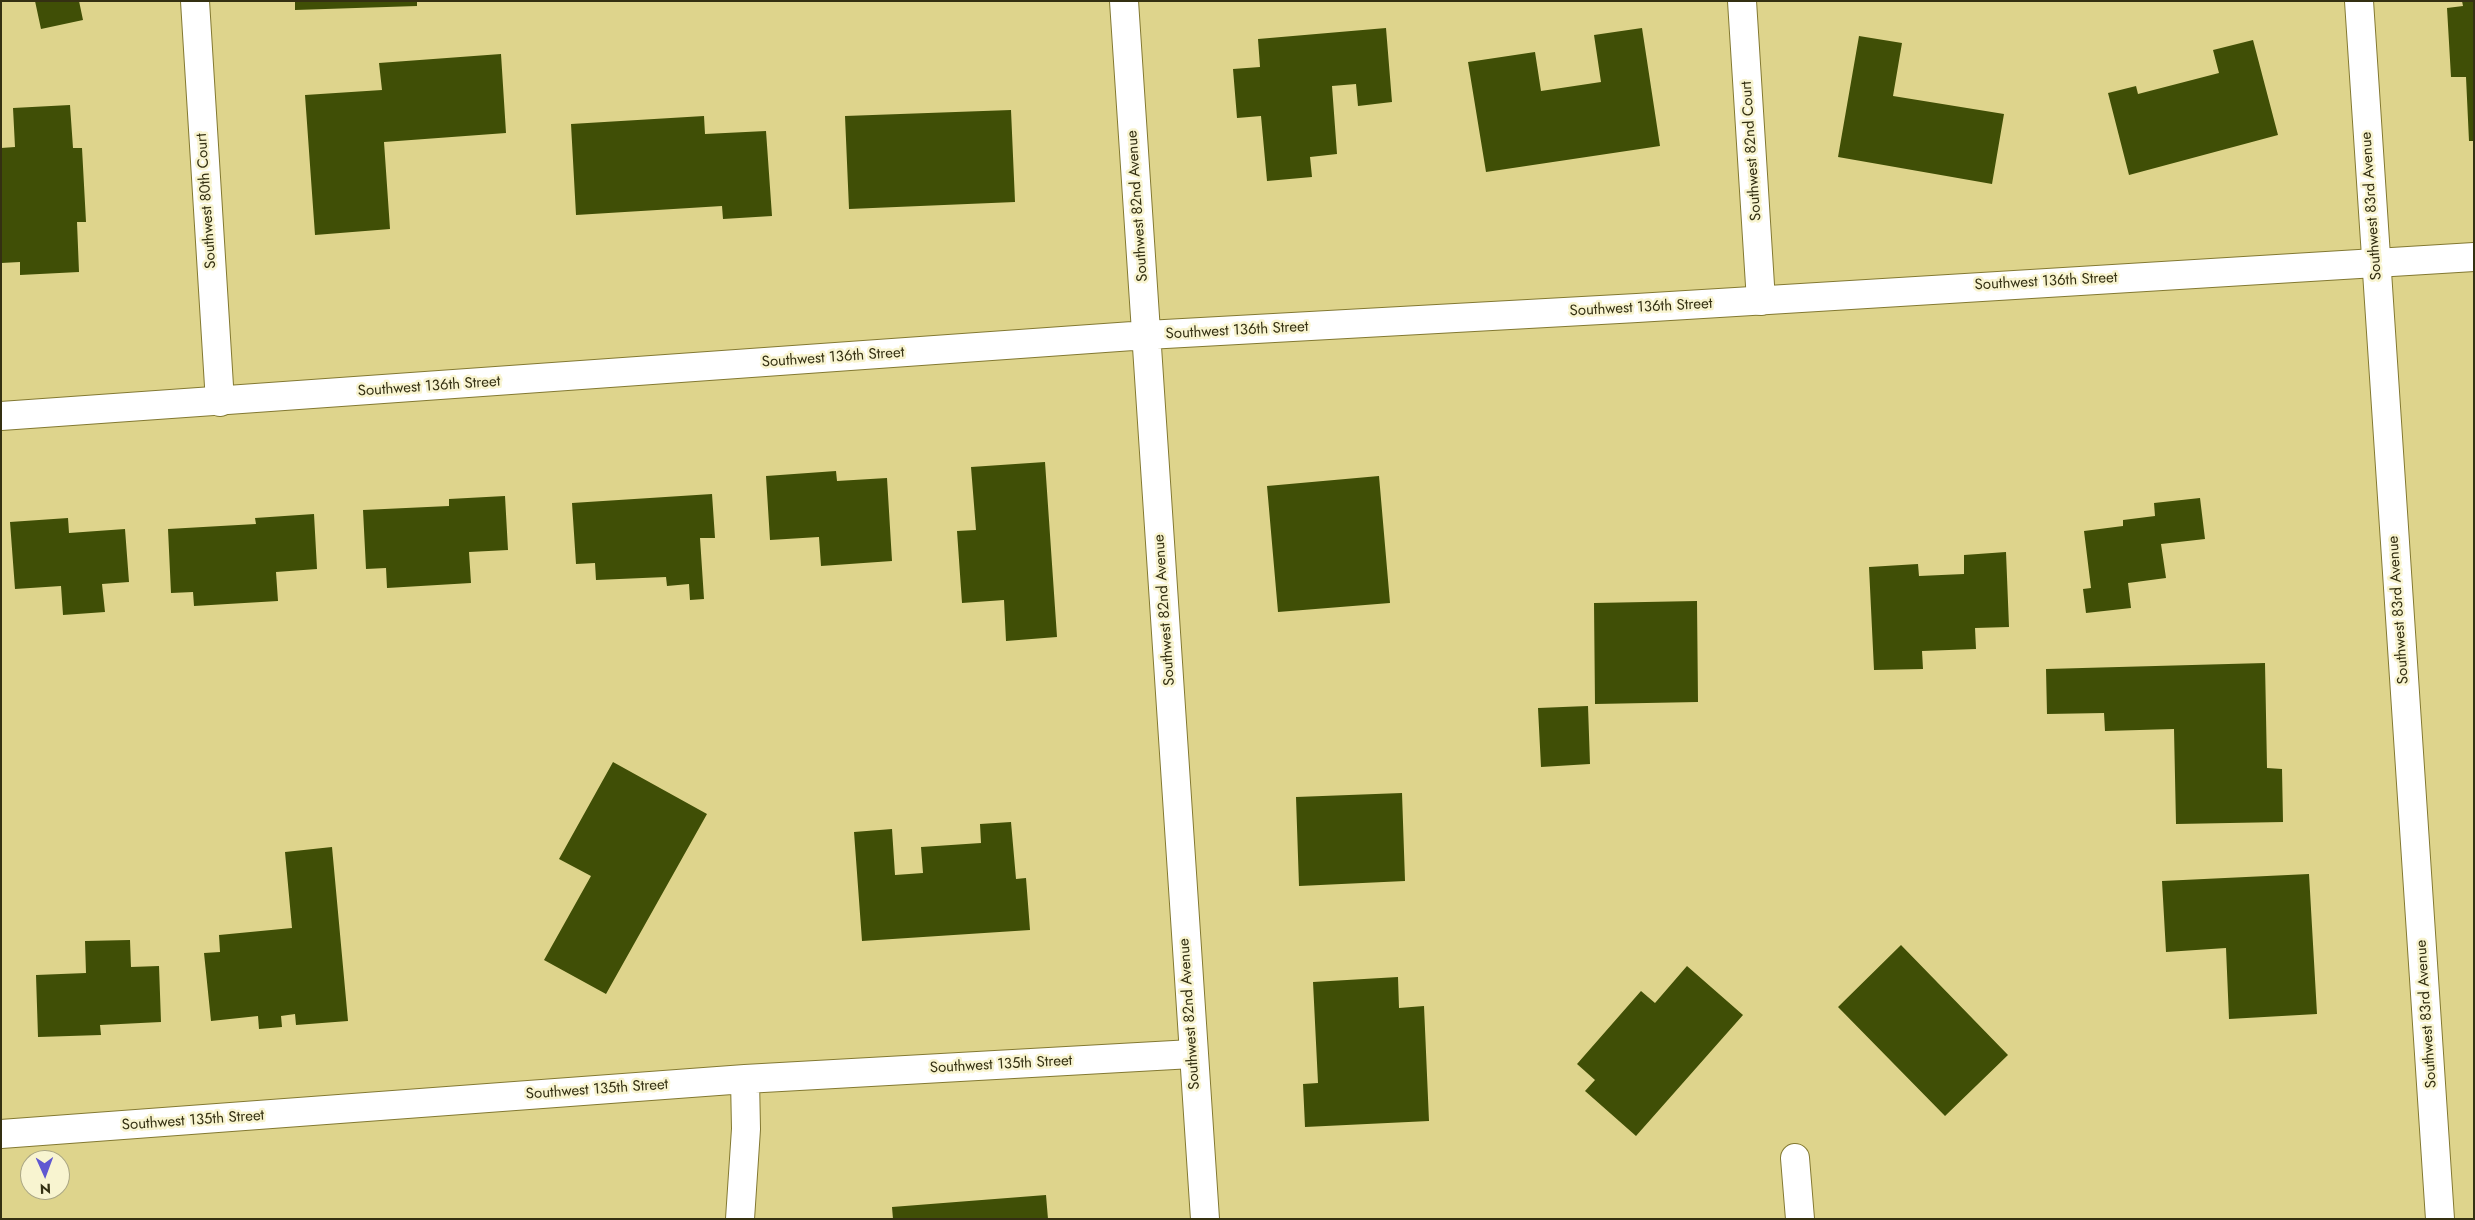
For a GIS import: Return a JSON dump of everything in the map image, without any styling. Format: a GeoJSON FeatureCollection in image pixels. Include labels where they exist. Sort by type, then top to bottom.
{"type":"FeatureCollection","features":[{"type":"Feature","properties":{"kind":"street","name":"Southwest 80th Court"},"geometry":{"type":"LineString","coordinates":[[195,1],[220,402]]}},
{"type":"Feature","properties":{"kind":"street","name":"Southwest 82nd Avenue"},"geometry":{"type":"LineString","coordinates":[[1124,1],[1192,1054],[1205,1219]]}},
{"type":"Feature","properties":{"kind":"street","name":"Southwest 82nd Court"},"geometry":{"type":"LineString","coordinates":[[1742,1],[1761,301]]}},
{"type":"Feature","properties":{"kind":"street","name":"Southwest 83rd Avenue"},"geometry":{"type":"LineString","coordinates":[[2359,1],[2440,1219]]}},
{"type":"Feature","properties":{"kind":"street","name":"Southwest 136th Street"},"geometry":{"type":"LineString","coordinates":[[1,416],[1147,335],[1761,301],[2474,257]]}},
{"type":"Feature","properties":{"kind":"street","name":"Southwest 135th Street"},"geometry":{"type":"LineString","coordinates":[[1,1134],[745,1079],[1192,1054]]}},
{"type":"Feature","properties":{"kind":"street"},"geometry":{"type":"LineString","coordinates":[[740,1219],[746,1129],[745,1079]]}},
{"type":"Feature","properties":{"kind":"street"},"geometry":{"type":"LineString","coordinates":[[1795,1158],[1800,1219]]}},
{"type":"Feature","properties":{"kind":"building"},"geometry":{"type":"Polygon","coordinates":[[[35,1],[79,1],[83,20],[41,29],[35,1]]]}},
{"type":"Feature","properties":{"kind":"building"},"geometry":{"type":"Polygon","coordinates":[[[295,1],[417,1],[417,6],[295,10],[295,1]]]}},
{"type":"Feature","properties":{"kind":"building"},"geometry":{"type":"Polygon","coordinates":[[[2462,1],[2474,1],[2474,141],[2469,141],[2466,77],[2451,77],[2447,8],[2463,6],[2462,1]]]}},
{"type":"Feature","properties":{"kind":"building"},"geometry":{"type":"Polygon","coordinates":[[[1386,28],[1392,102],[1358,106],[1356,84],[1332,86],[1337,154],[1310,157],[1312,177],[1267,181],[1261,116],[1237,118],[1233,69],[1260,67],[1258,39],[1386,28]]]}},
{"type":"Feature","properties":{"kind":"building"},"geometry":{"type":"Polygon","coordinates":[[[1642,28],[1660,146],[1486,172],[1468,62],[1535,52],[1541,91],[1601,82],[1594,35],[1642,28]]]}},
{"type":"Feature","properties":{"kind":"building"},"geometry":{"type":"Polygon","coordinates":[[[1859,36],[1902,43],[1893,96],[2004,114],[1992,184],[1838,157],[1859,36]]]}},
{"type":"Feature","properties":{"kind":"building"},"geometry":{"type":"Polygon","coordinates":[[[2253,40],[2278,135],[2129,175],[2108,93],[2136,86],[2138,94],[2219,73],[2213,50],[2253,40]]]}},
{"type":"Feature","properties":{"kind":"building"},"geometry":{"type":"Polygon","coordinates":[[[501,54],[506,133],[384,142],[390,229],[315,235],[305,95],[382,90],[379,63],[501,54]]]}},
{"type":"Feature","properties":{"kind":"building"},"geometry":{"type":"Polygon","coordinates":[[[70,105],[73,148],[82,148],[86,222],[77,222],[79,272],[20,275],[20,262],[1,263],[1,148],[15,147],[13,108],[70,105]]]}},
{"type":"Feature","properties":{"kind":"building"},"geometry":{"type":"Polygon","coordinates":[[[1011,110],[1015,202],[849,209],[845,116],[1011,110]]]}},
{"type":"Feature","properties":{"kind":"building"},"geometry":{"type":"Polygon","coordinates":[[[704,116],[705,134],[766,131],[772,216],[723,219],[722,206],[576,215],[571,124],[704,116]]]}},
{"type":"Feature","properties":{"kind":"building"},"geometry":{"type":"Polygon","coordinates":[[[1045,462],[1057,637],[1006,641],[1004,600],[962,603],[957,531],[976,530],[971,467],[1045,462]]]}},
{"type":"Feature","properties":{"kind":"building"},"geometry":{"type":"Polygon","coordinates":[[[836,471],[837,481],[887,478],[892,561],[821,566],[819,537],[770,540],[766,476],[836,471]]]}},
{"type":"Feature","properties":{"kind":"building"},"geometry":{"type":"Polygon","coordinates":[[[1379,476],[1390,603],[1278,612],[1267,486],[1379,476]]]}},
{"type":"Feature","properties":{"kind":"building"},"geometry":{"type":"Polygon","coordinates":[[[712,494],[715,538],[700,538],[704,599],[690,600],[689,584],[667,586],[666,577],[596,580],[595,563],[576,564],[572,503],[712,494]]]}},
{"type":"Feature","properties":{"kind":"building"},"geometry":{"type":"Polygon","coordinates":[[[505,496],[508,550],[469,552],[471,583],[387,588],[386,568],[366,569],[363,510],[449,506],[449,499],[505,496]]]}},
{"type":"Feature","properties":{"kind":"building"},"geometry":{"type":"Polygon","coordinates":[[[2200,498],[2205,539],[2161,544],[2166,578],[2128,583],[2131,608],[2086,613],[2083,589],[2091,588],[2084,531],[2123,526],[2123,520],[2155,516],[2154,503],[2200,498]]]}},
{"type":"Feature","properties":{"kind":"building"},"geometry":{"type":"Polygon","coordinates":[[[314,514],[317,569],[276,572],[278,601],[194,606],[193,592],[171,593],[168,529],[256,524],[255,518],[314,514]]]}},
{"type":"Feature","properties":{"kind":"building"},"geometry":{"type":"Polygon","coordinates":[[[68,518],[69,533],[125,529],[129,582],[102,584],[105,612],[63,615],[61,586],[15,589],[10,522],[68,518]]]}},
{"type":"Feature","properties":{"kind":"building"},"geometry":{"type":"Polygon","coordinates":[[[2006,552],[2009,627],[1975,628],[1976,649],[1922,651],[1923,669],[1874,670],[1869,567],[1918,564],[1919,576],[1964,574],[1964,555],[2006,552]]]}},
{"type":"Feature","properties":{"kind":"building"},"geometry":{"type":"Polygon","coordinates":[[[1697,601],[1698,702],[1595,704],[1594,603],[1697,601]]]}},
{"type":"Feature","properties":{"kind":"building"},"geometry":{"type":"Polygon","coordinates":[[[2265,663],[2267,768],[2282,769],[2283,822],[2176,824],[2174,729],[2105,731],[2104,713],[2047,714],[2046,669],[2265,663]]]}},
{"type":"Feature","properties":{"kind":"building"},"geometry":{"type":"Polygon","coordinates":[[[1588,706],[1590,764],[1541,767],[1538,708],[1588,706]]]}},
{"type":"Feature","properties":{"kind":"building"},"geometry":{"type":"Polygon","coordinates":[[[613,762],[707,814],[606,994],[544,960],[591,876],[559,859],[613,762]]]}},
{"type":"Feature","properties":{"kind":"building"},"geometry":{"type":"Polygon","coordinates":[[[1402,793],[1405,881],[1299,886],[1296,797],[1402,793]]]}},
{"type":"Feature","properties":{"kind":"building"},"geometry":{"type":"Polygon","coordinates":[[[1011,822],[1016,879],[1026,878],[1030,930],[862,941],[854,832],[892,829],[895,875],[923,873],[921,847],[981,843],[980,824],[1011,822]]]}},
{"type":"Feature","properties":{"kind":"building"},"geometry":{"type":"Polygon","coordinates":[[[332,847],[348,1021],[296,1025],[295,1014],[281,1016],[282,1027],[259,1029],[258,1016],[211,1021],[204,953],[220,952],[219,935],[292,928],[285,852],[332,847]]]}},
{"type":"Feature","properties":{"kind":"building"},"geometry":{"type":"Polygon","coordinates":[[[2309,874],[2317,1014],[2229,1019],[2226,948],[2166,952],[2162,881],[2309,874]]]}},
{"type":"Feature","properties":{"kind":"building"},"geometry":{"type":"Polygon","coordinates":[[[130,940],[131,967],[159,966],[161,1022],[100,1025],[101,1035],[38,1037],[36,975],[86,973],[85,941],[130,940]]]}},
{"type":"Feature","properties":{"kind":"building"},"geometry":{"type":"Polygon","coordinates":[[[1901,945],[2008,1055],[1945,1116],[1838,1007],[1901,945]]]}},
{"type":"Feature","properties":{"kind":"building"},"geometry":{"type":"Polygon","coordinates":[[[1687,966],[1743,1015],[1636,1136],[1585,1091],[1595,1080],[1577,1064],[1641,991],[1655,1003],[1687,966]]]}},
{"type":"Feature","properties":{"kind":"building"},"geometry":{"type":"Polygon","coordinates":[[[1398,977],[1399,1008],[1424,1006],[1429,1121],[1305,1127],[1303,1084],[1318,1083],[1313,982],[1398,977]]]}},
{"type":"Feature","properties":{"kind":"building"},"geometry":{"type":"Polygon","coordinates":[[[1046,1195],[1048,1219],[893,1219],[892,1207],[1046,1195]]]}}]}
